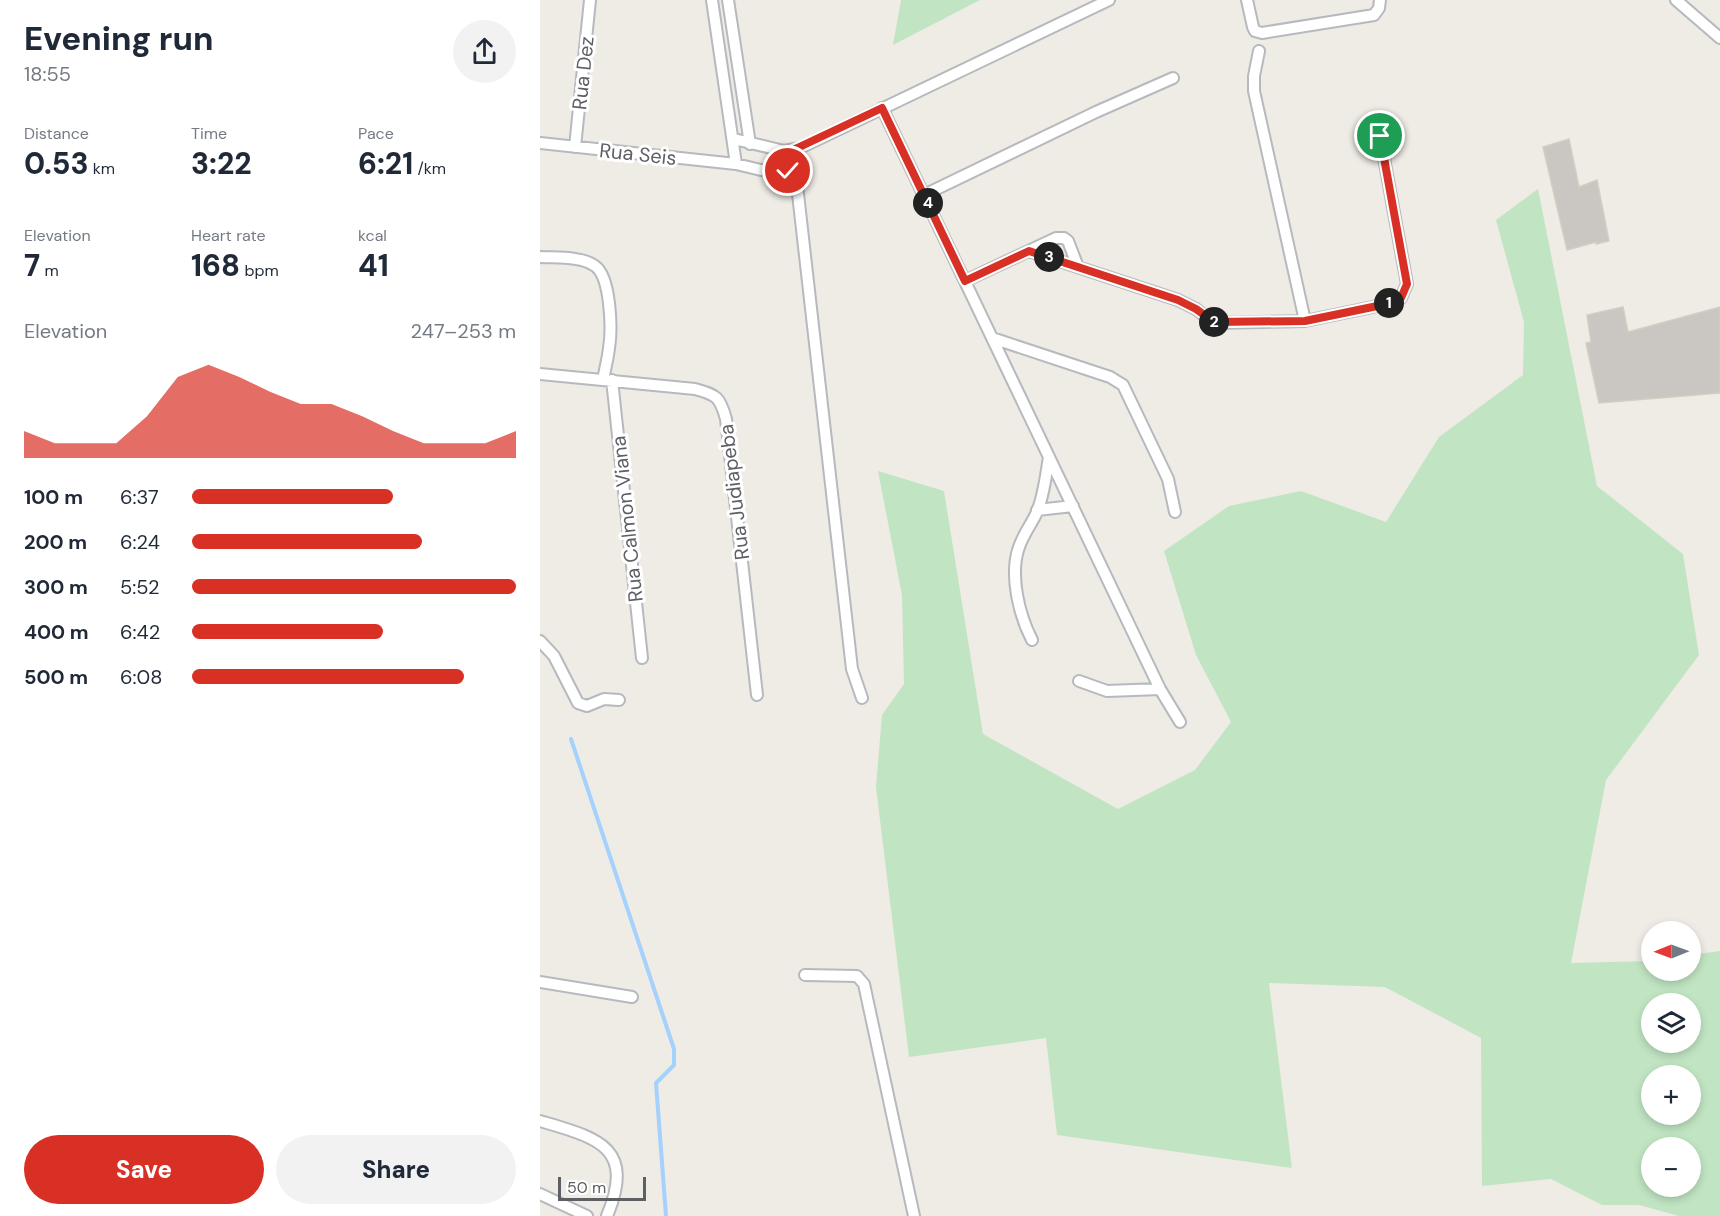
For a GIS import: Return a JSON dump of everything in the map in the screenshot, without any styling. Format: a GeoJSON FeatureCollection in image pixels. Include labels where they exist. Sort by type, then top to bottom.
{"type":"FeatureCollection","features":[{"type":"Feature","properties":{"kind":"street","name":"Rua Dez"},"geometry":{"type":"LineString","coordinates":[[575,147],[591,0]]}},
{"type":"Feature","properties":{"kind":"street"},"geometry":{"type":"LineString","coordinates":[[712,0],[736,164]]}},
{"type":"Feature","properties":{"kind":"street"},"geometry":{"type":"LineString","coordinates":[[728,0],[750,144]]}},
{"type":"Feature","properties":{"kind":"street"},"geometry":{"type":"LineString","coordinates":[[734,139],[773,149],[793,150],[1109,0]]}},
{"type":"Feature","properties":{"kind":"street"},"geometry":{"type":"LineString","coordinates":[[1247,0],[1253,27],[1255,31],[1262,33],[1374,15],[1380,8],[1380,0]]}},
{"type":"Feature","properties":{"kind":"street"},"geometry":{"type":"LineString","coordinates":[[1676,0],[1720,38]]}},
{"type":"Feature","properties":{"kind":"street"},"geometry":{"type":"LineString","coordinates":[[1259,51],[1254,76],[1254,92],[1305,321]]}},
{"type":"Feature","properties":{"kind":"street"},"geometry":{"type":"LineString","coordinates":[[924,195],[1096,112],[1173,78]]}},
{"type":"Feature","properties":{"kind":"street"},"geometry":{"type":"LineString","coordinates":[[882,108],[1160,688],[1180,722]]}},
{"type":"Feature","properties":{"kind":"street"},"geometry":{"type":"LineString","coordinates":[[1029,251],[1178,300],[1214,322],[1305,321],[1387,304],[1401,298],[1407,284],[1380,136]]}},
{"type":"Feature","properties":{"kind":"street","name":"Rua Seis"},"geometry":{"type":"LineString","coordinates":[[540,143],[736,164],[761,170],[797,171]]}},
{"type":"Feature","properties":{"kind":"street"},"geometry":{"type":"LineString","coordinates":[[793,150],[852,669],[862,698]]}},
{"type":"Feature","properties":{"kind":"street"},"geometry":{"type":"LineString","coordinates":[[965,281],[1050,240],[1064,238],[1068,241],[1078,267]]}},
{"type":"Feature","properties":{"kind":"street","name":"Rua Calmon Viana"},"geometry":{"type":"LineString","coordinates":[[540,257],[584,261],[597,267],[606,289],[610,321],[607,380],[642,658]]}},
{"type":"Feature","properties":{"kind":"street"},"geometry":{"type":"LineString","coordinates":[[992,338],[1110,377],[1122,385],[1168,479],[1175,512]]}},
{"type":"Feature","properties":{"kind":"street"},"geometry":{"type":"LineString","coordinates":[[540,374],[607,380]]}},
{"type":"Feature","properties":{"kind":"street","name":"Rua Judiapeba"},"geometry":{"type":"LineString","coordinates":[[607,380],[695,389],[712,393],[721,402],[726,419],[757,695]]}},
{"type":"Feature","properties":{"kind":"street"},"geometry":{"type":"LineString","coordinates":[[1032,640],[1023,623],[1020,611],[1016,557],[1020,543],[1037,510],[1050,457]]}},
{"type":"Feature","properties":{"kind":"street"},"geometry":{"type":"LineString","coordinates":[[1037,510],[1073,506]]}},
{"type":"Feature","properties":{"kind":"street"},"geometry":{"type":"LineString","coordinates":[[540,641],[554,656],[578,703],[587,706],[604,699],[619,700]]}},
{"type":"Feature","properties":{"kind":"street"},"geometry":{"type":"LineString","coordinates":[[1079,681],[1107,691],[1160,688]]}},
{"type":"Feature","properties":{"kind":"street"},"geometry":{"type":"LineString","coordinates":[[805,975],[857,976],[864,984],[914,1216]]}},
{"type":"Feature","properties":{"kind":"street"},"geometry":{"type":"LineString","coordinates":[[540,982],[632,997]]}},
{"type":"Feature","properties":{"kind":"street"},"geometry":{"type":"LineString","coordinates":[[540,1121],[594,1139],[613,1156],[617,1171],[617,1186],[607,1216]]}},
{"type":"Feature","properties":{"kind":"street"},"geometry":{"type":"LineString","coordinates":[[540,1194],[588,1216]]}},
{"type":"Feature","properties":{"kind":"green space"},"geometry":{"type":"Polygon","coordinates":[[[901,0],[980,0],[893,45],[901,0]]]}},
{"type":"Feature","properties":{"kind":"green space"},"geometry":{"type":"Polygon","coordinates":[[[1538,189],[1597,486],[1683,554],[1699,655],[1606,780],[1571,963],[1641,961],[1641,981],[1701,981],[1701,954],[1720,951],[1720,1216],[1679,1216],[1639,1205],[1602,1205],[1551,1179],[1482,1186],[1481,1038],[1385,987],[1269,983],[1292,1168],[1057,1135],[1046,1038],[909,1057],[876,787],[882,715],[904,684],[902,595],[878,471],[944,491],[983,734],[1118,809],[1195,770],[1231,722],[1196,655],[1164,551],[1229,506],[1301,491],[1386,522],[1439,437],[1523,375],[1524,322],[1496,220],[1538,189]]]}},
{"type":"Feature","properties":{"kind":"building"},"geometry":{"type":"Polygon","coordinates":[[[1569,139],[1579,187],[1597,180],[1609,241],[1567,250],[1543,147],[1569,139]]]}},
{"type":"Feature","properties":{"kind":"building"},"geometry":{"type":"Polygon","coordinates":[[[1623,307],[1628,332],[1720,307],[1720,393],[1599,403],[1586,343],[1591,342],[1587,315],[1623,307]]]}},
{"type":"Feature","properties":{"kind":"waterway"},"geometry":{"type":"LineString","coordinates":[[571,739],[674,1049],[674,1065],[656,1083],[666,1216]]}},
{"type":"Feature","properties":{"kind":"route"},"geometry":{"type":"LineString","coordinates":[[788,171],[797,171],[793,150],[882,108],[965,281],[1029,251],[1178,300],[1214,322],[1305,321],[1387,304],[1401,298],[1407,284],[1380,136]]}}]}
